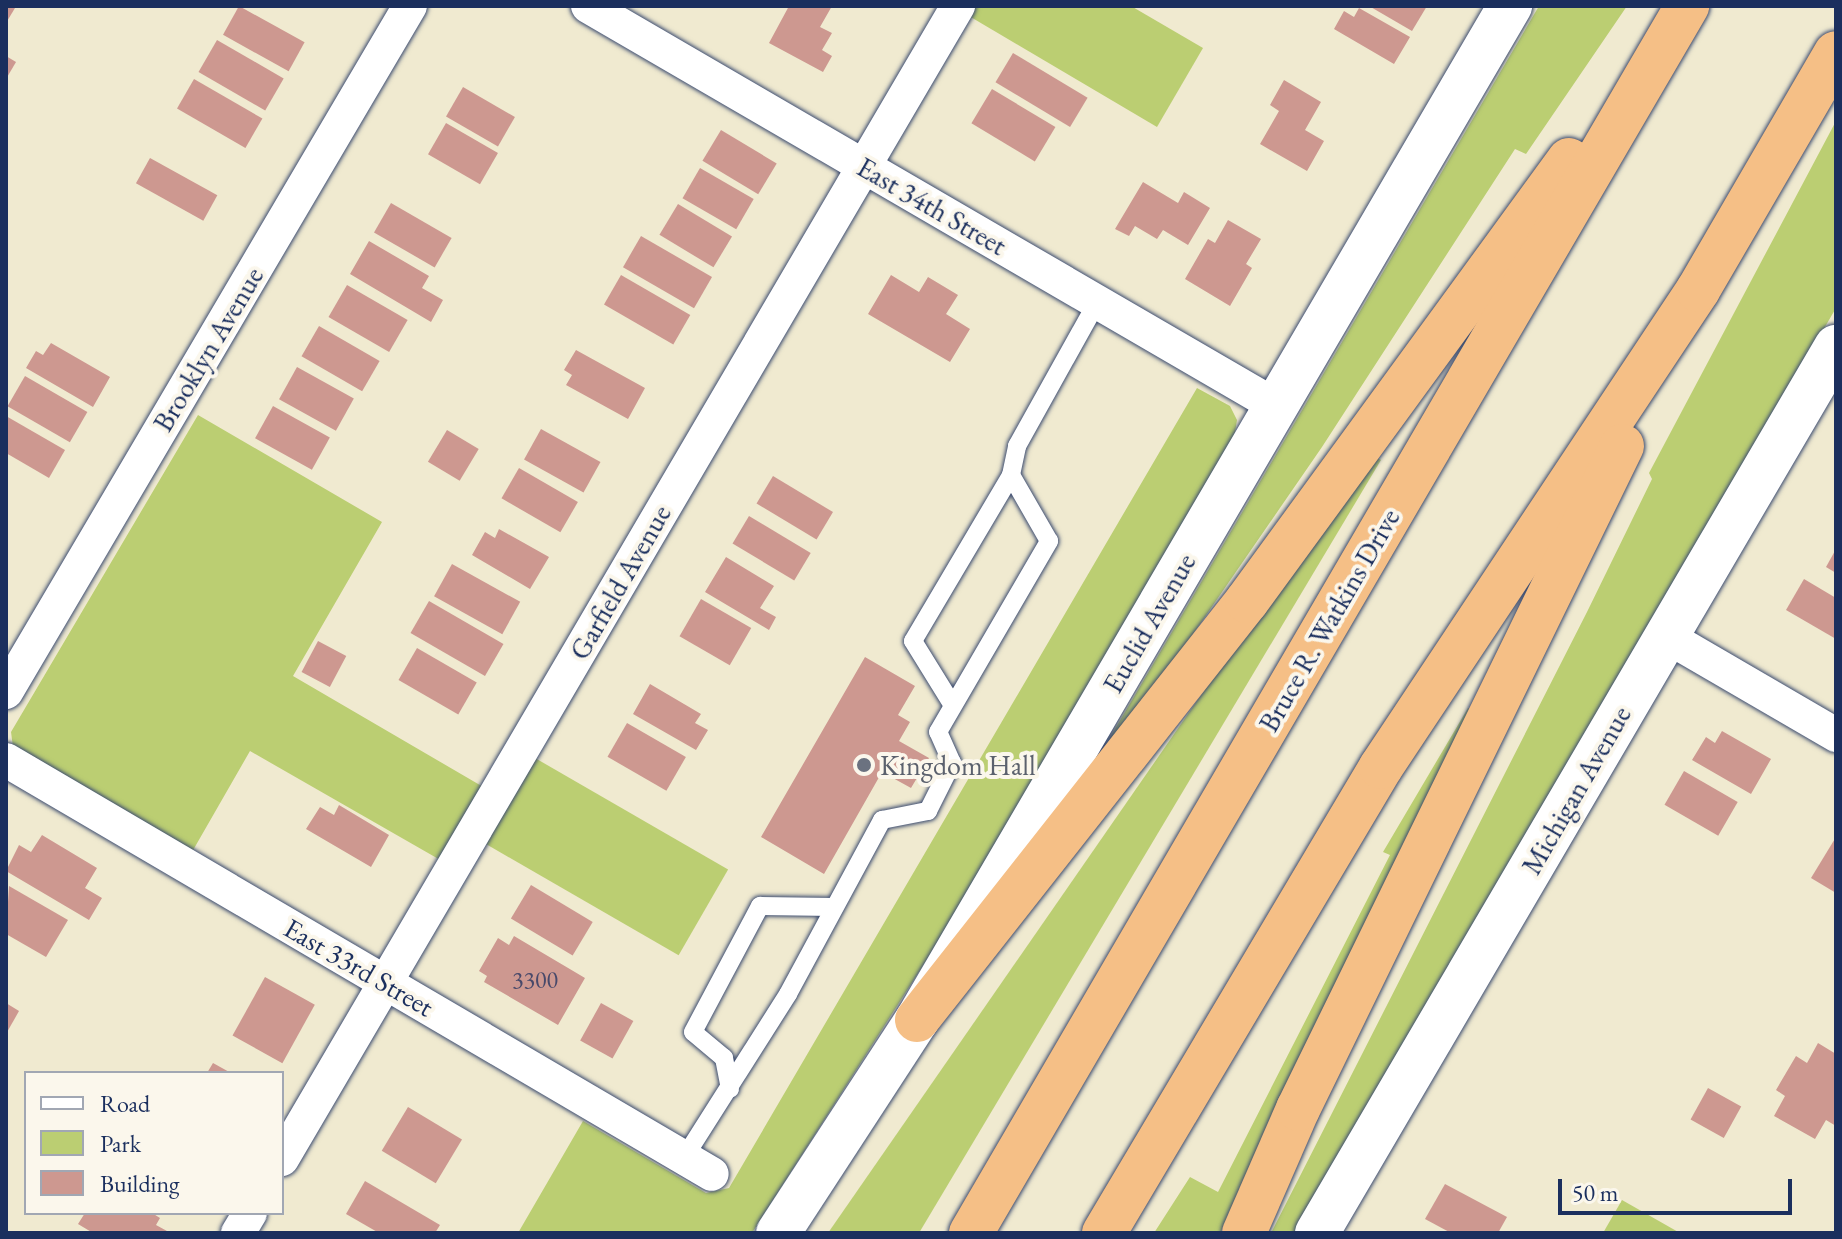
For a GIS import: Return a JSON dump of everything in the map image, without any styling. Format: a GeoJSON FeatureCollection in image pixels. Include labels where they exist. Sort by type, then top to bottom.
{"type":"FeatureCollection","features":[{"type":"Feature","properties":{"kind":"highway"},"geometry":{"type":"LineString","coordinates":[[917,1020],[1247,601],[1681,6]]}},
{"type":"Feature","properties":{"kind":"highway","name":"Bruce R. Watkins Drive"},"geometry":{"type":"LineString","coordinates":[[971,1233],[1687,6]]}},
{"type":"Feature","properties":{"kind":"highway"},"geometry":{"type":"LineString","coordinates":[[1104,1233],[1381,767],[1698,290],[1836,53]]}},
{"type":"Feature","properties":{"kind":"highway"},"geometry":{"type":"LineString","coordinates":[[1244,1233],[1298,1109],[1698,290]]}},
{"type":"Feature","properties":{"kind":"street","name":"Brooklyn Avenue"},"geometry":{"type":"LineString","coordinates":[[6,692],[410,6]]}},
{"type":"Feature","properties":{"kind":"street","name":"East 34th Street"},"geometry":{"type":"LineString","coordinates":[[588,6],[1276,406]]}},
{"type":"Feature","properties":{"kind":"street","name":"Garfield Avenue"},"geometry":{"type":"LineString","coordinates":[[284,1156],[958,6]]}},
{"type":"Feature","properties":{"kind":"street","name":"Euclid Avenue"},"geometry":{"type":"LineString","coordinates":[[778,1233],[917,1020],[1510,6]]}},
{"type":"Feature","properties":{"kind":"street","name":"Michigan Avenue"},"geometry":{"type":"LineString","coordinates":[[1317,1233],[1836,347]]}},
{"type":"Feature","properties":{"kind":"street"},"geometry":{"type":"LineString","coordinates":[[1666,636],[1836,735]]}},
{"type":"Feature","properties":{"kind":"street","name":"East 33rd Street"},"geometry":{"type":"LineString","coordinates":[[6,760],[698,1166]]}},
{"type":"Feature","properties":{"kind":"street"},"geometry":{"type":"LineString","coordinates":[[238,1233],[249,1215]]}},
{"type":"Feature","properties":{"kind":"lane"},"geometry":{"type":"LineString","coordinates":[[952,704],[913,641],[1011,475],[1017,446],[1097,302]]}},
{"type":"Feature","properties":{"kind":"lane"},"geometry":{"type":"LineString","coordinates":[[698,1166],[730,1089],[882,820],[928,811],[952,763],[938,732],[1049,541],[1011,475]]}},
{"type":"Feature","properties":{"kind":"lane"},"geometry":{"type":"LineString","coordinates":[[730,1089],[724,1058],[693,1032],[760,906],[834,907]]}},
{"type":"Feature","properties":{"kind":"green space"},"geometry":{"type":"Polygon","coordinates":[[[975,6],[1131,6],[1203,48],[1157,127],[969,16],[975,6]]]}},
{"type":"Feature","properties":{"kind":"green space"},"geometry":{"type":"Polygon","coordinates":[[[1539,6],[1627,6],[1526,154],[1515,149],[1322,447],[1096,775],[1091,770],[1539,6]]]}},
{"type":"Feature","properties":{"kind":"green space"},"geometry":{"type":"Polygon","coordinates":[[[1836,121],[1836,308],[1295,1233],[1271,1233],[1587,612],[1652,479],[1649,473],[1836,121]]]}},
{"type":"Feature","properties":{"kind":"green space"},"geometry":{"type":"Polygon","coordinates":[[[1197,388],[1230,406],[1237,420],[1234,438],[929,956],[752,1233],[518,1233],[583,1121],[706,1193],[729,1188],[1197,388]]]}},
{"type":"Feature","properties":{"kind":"green space"},"geometry":{"type":"Polygon","coordinates":[[[198,415],[382,522],[293,676],[485,788],[442,861],[250,751],[192,852],[13,747],[11,732],[198,415]]]}},
{"type":"Feature","properties":{"kind":"green space"},"geometry":{"type":"Polygon","coordinates":[[[1369,453],[1381,460],[919,1233],[828,1233],[1369,453]]]}},
{"type":"Feature","properties":{"kind":"green space"},"geometry":{"type":"Polygon","coordinates":[[[1468,708],[1480,716],[1220,1233],[1154,1233],[1190,1177],[1218,1192],[1390,855],[1383,852],[1468,708]]]}},
{"type":"Feature","properties":{"kind":"green space"},"geometry":{"type":"Polygon","coordinates":[[[535,758],[728,870],[679,955],[486,844],[535,758]]]}},
{"type":"Feature","properties":{"kind":"green space"},"geometry":{"type":"Polygon","coordinates":[[[1622,1200],[1680,1233],[1603,1233],[1622,1200]]]}},
{"type":"Feature","properties":{"kind":"building"},"geometry":{"type":"Polygon","coordinates":[[[6,6],[15,8],[6,23],[6,6]]]}},
{"type":"Feature","properties":{"kind":"building"},"geometry":{"type":"Polygon","coordinates":[[[239,6],[305,42],[289,71],[223,35],[239,6]]]}},
{"type":"Feature","properties":{"kind":"building"},"geometry":{"type":"Polygon","coordinates":[[[789,6],[832,6],[820,27],[832,33],[822,50],[832,56],[823,72],[769,43],[789,6]]]}},
{"type":"Feature","properties":{"kind":"building"},"geometry":{"type":"Polygon","coordinates":[[[1369,6],[1427,6],[1412,31],[1369,6]]]}},
{"type":"Feature","properties":{"kind":"building"},"geometry":{"type":"Polygon","coordinates":[[[1359,8],[1410,37],[1394,64],[1334,29],[1344,11],[1354,17],[1359,8]]]}},
{"type":"Feature","properties":{"kind":"building"},"geometry":{"type":"Polygon","coordinates":[[[217,40],[284,78],[265,111],[198,72],[217,40]]]}},
{"type":"Feature","properties":{"kind":"building"},"geometry":{"type":"Polygon","coordinates":[[[1013,53],[1088,98],[1070,127],[995,82],[1013,53]]]}},
{"type":"Feature","properties":{"kind":"building"},"geometry":{"type":"Polygon","coordinates":[[[6,56],[16,62],[6,79],[6,56]]]}},
{"type":"Feature","properties":{"kind":"building"},"geometry":{"type":"Polygon","coordinates":[[[194,79],[262,118],[245,148],[177,108],[194,79]]]}},
{"type":"Feature","properties":{"kind":"building"},"geometry":{"type":"Polygon","coordinates":[[[1284,80],[1321,102],[1305,130],[1324,141],[1307,171],[1260,144],[1279,111],[1270,105],[1284,80]]]}},
{"type":"Feature","properties":{"kind":"building"},"geometry":{"type":"Polygon","coordinates":[[[463,87],[515,117],[498,146],[446,116],[463,87]]]}},
{"type":"Feature","properties":{"kind":"building"},"geometry":{"type":"Polygon","coordinates":[[[992,89],[1055,127],[1035,161],[971,123],[992,89]]]}},
{"type":"Feature","properties":{"kind":"building"},"geometry":{"type":"Polygon","coordinates":[[[446,123],[498,153],[480,184],[428,154],[446,123]]]}},
{"type":"Feature","properties":{"kind":"building"},"geometry":{"type":"Polygon","coordinates":[[[721,130],[777,163],[758,194],[702,161],[721,130]]]}},
{"type":"Feature","properties":{"kind":"building"},"geometry":{"type":"Polygon","coordinates":[[[150,158],[217,195],[203,221],[136,183],[150,158]]]}},
{"type":"Feature","properties":{"kind":"building"},"geometry":{"type":"Polygon","coordinates":[[[700,168],[754,199],[736,229],[682,198],[700,168]]]}},
{"type":"Feature","properties":{"kind":"building"},"geometry":{"type":"Polygon","coordinates":[[[1143,182],[1178,203],[1184,192],[1210,208],[1188,245],[1163,230],[1157,239],[1135,226],[1129,236],[1115,229],[1143,182]]]}},
{"type":"Feature","properties":{"kind":"building"},"geometry":{"type":"Polygon","coordinates":[[[391,203],[452,238],[435,267],[374,232],[391,203]]]}},
{"type":"Feature","properties":{"kind":"building"},"geometry":{"type":"Polygon","coordinates":[[[678,204],[732,236],[713,267],[659,235],[678,204]]]}},
{"type":"Feature","properties":{"kind":"building"},"geometry":{"type":"Polygon","coordinates":[[[1228,220],[1261,239],[1246,264],[1252,268],[1230,306],[1185,279],[1208,239],[1215,243],[1228,220]]]}},
{"type":"Feature","properties":{"kind":"building"},"geometry":{"type":"Polygon","coordinates":[[[641,236],[712,277],[694,308],[623,267],[641,236]]]}},
{"type":"Feature","properties":{"kind":"building"},"geometry":{"type":"Polygon","coordinates":[[[369,241],[429,276],[422,288],[443,300],[431,322],[350,274],[369,241]]]}},
{"type":"Feature","properties":{"kind":"building"},"geometry":{"type":"Polygon","coordinates":[[[621,275],[690,315],[673,344],[604,304],[621,275]]]}},
{"type":"Feature","properties":{"kind":"building"},"geometry":{"type":"Polygon","coordinates":[[[891,275],[919,292],[928,277],[958,295],[946,314],[970,329],[950,362],[868,314],[891,275]]]}},
{"type":"Feature","properties":{"kind":"building"},"geometry":{"type":"Polygon","coordinates":[[[347,285],[408,320],[389,352],[328,317],[347,285]]]}},
{"type":"Feature","properties":{"kind":"building"},"geometry":{"type":"Polygon","coordinates":[[[319,326],[380,361],[362,391],[302,356],[319,326]]]}},
{"type":"Feature","properties":{"kind":"building"},"geometry":{"type":"Polygon","coordinates":[[[51,343],[110,377],[93,407],[26,368],[36,351],[43,355],[51,343]]]}},
{"type":"Feature","properties":{"kind":"building"},"geometry":{"type":"Polygon","coordinates":[[[576,350],[645,388],[628,419],[566,385],[572,375],[564,370],[576,350]]]}},
{"type":"Feature","properties":{"kind":"building"},"geometry":{"type":"Polygon","coordinates":[[[297,367],[354,399],[336,431],[279,399],[297,367]]]}},
{"type":"Feature","properties":{"kind":"building"},"geometry":{"type":"Polygon","coordinates":[[[25,376],[87,412],[70,442],[8,406],[25,376]]]}},
{"type":"Feature","properties":{"kind":"building"},"geometry":{"type":"Polygon","coordinates":[[[273,406],[330,438],[312,470],[255,438],[273,406]]]}},
{"type":"Feature","properties":{"kind":"building"},"geometry":{"type":"Polygon","coordinates":[[[6,416],[65,450],[49,478],[6,453],[6,416]]]}},
{"type":"Feature","properties":{"kind":"building"},"geometry":{"type":"Polygon","coordinates":[[[541,429],[600,462],[584,493],[524,460],[541,429]]]}},
{"type":"Feature","properties":{"kind":"building"},"geometry":{"type":"Polygon","coordinates":[[[447,430],[479,449],[460,481],[428,462],[447,430]]]}},
{"type":"Feature","properties":{"kind":"building"},"geometry":{"type":"Polygon","coordinates":[[[519,468],[578,502],[560,532],[502,498],[519,468]]]}},
{"type":"Feature","properties":{"kind":"building"},"geometry":{"type":"Polygon","coordinates":[[[773,476],[833,512],[817,539],[757,503],[773,476]]]}},
{"type":"Feature","properties":{"kind":"building"},"geometry":{"type":"Polygon","coordinates":[[[749,516],[811,553],[794,581],[733,543],[749,516]]]}},
{"type":"Feature","properties":{"kind":"building"},"geometry":{"type":"Polygon","coordinates":[[[499,529],[549,557],[530,589],[472,555],[485,532],[495,538],[499,529]]]}},
{"type":"Feature","properties":{"kind":"building"},"geometry":{"type":"Polygon","coordinates":[[[1836,549],[1836,573],[1826,567],[1836,549]]]}},
{"type":"Feature","properties":{"kind":"building"},"geometry":{"type":"Polygon","coordinates":[[[726,557],[774,586],[760,608],[776,617],[769,630],[705,592],[726,557]]]}},
{"type":"Feature","properties":{"kind":"building"},"geometry":{"type":"Polygon","coordinates":[[[452,564],[520,602],[502,634],[434,596],[452,564]]]}},
{"type":"Feature","properties":{"kind":"building"},"geometry":{"type":"Polygon","coordinates":[[[1804,579],[1836,598],[1836,639],[1786,610],[1804,579]]]}},
{"type":"Feature","properties":{"kind":"building"},"geometry":{"type":"Polygon","coordinates":[[[701,599],[751,628],[730,665],[680,636],[701,599]]]}},
{"type":"Feature","properties":{"kind":"building"},"geometry":{"type":"Polygon","coordinates":[[[429,601],[503,644],[485,676],[410,633],[429,601]]]}},
{"type":"Feature","properties":{"kind":"building"},"geometry":{"type":"Polygon","coordinates":[[[318,641],[346,656],[330,687],[302,672],[318,641]]]}},
{"type":"Feature","properties":{"kind":"building"},"geometry":{"type":"Polygon","coordinates":[[[417,648],[477,682],[458,715],[398,680],[417,648]]]}},
{"type":"Feature","properties":{"kind":"building","name":"Kingdom Hall"},"geometry":{"type":"Polygon","coordinates":[[[865,657],[915,686],[898,715],[910,722],[899,741],[929,758],[911,788],[882,772],[824,874],[761,837],[865,657]]]}},
{"type":"Feature","properties":{"kind":"building"},"geometry":{"type":"Polygon","coordinates":[[[650,684],[701,714],[695,723],[708,730],[696,750],[633,714],[650,684]]]}},
{"type":"Feature","properties":{"kind":"building"},"geometry":{"type":"Polygon","coordinates":[[[627,723],[686,757],[666,791],[608,757],[627,723]]]}},
{"type":"Feature","properties":{"kind":"building"},"geometry":{"type":"Polygon","coordinates":[[[1722,731],[1771,759],[1751,794],[1692,760],[1706,737],[1715,743],[1722,731]]]}},
{"type":"Feature","properties":{"kind":"building"},"geometry":{"type":"Polygon","coordinates":[[[1684,771],[1738,802],[1718,836],[1664,805],[1684,771]]]}},
{"type":"Feature","properties":{"kind":"building"},"geometry":{"type":"Polygon","coordinates":[[[339,805],[389,835],[371,867],[306,829],[320,807],[334,815],[339,805]]]}},
{"type":"Feature","properties":{"kind":"building"},"geometry":{"type":"Polygon","coordinates":[[[42,835],[97,868],[85,888],[102,898],[89,920],[6,871],[19,845],[31,852],[42,835]]]}},
{"type":"Feature","properties":{"kind":"building"},"geometry":{"type":"Polygon","coordinates":[[[1836,837],[1836,893],[1811,878],[1836,837]]]}},
{"type":"Feature","properties":{"kind":"building"},"geometry":{"type":"Polygon","coordinates":[[[531,885],[593,922],[573,956],[511,918],[531,885]]]}},
{"type":"Feature","properties":{"kind":"building"},"geometry":{"type":"Polygon","coordinates":[[[9,886],[68,920],[46,957],[6,934],[9,886]]]}},
{"type":"Feature","properties":{"kind":"building"},"geometry":{"type":"Polygon","coordinates":[[[514,936],[585,978],[558,1025],[484,982],[487,976],[479,971],[498,938],[509,945],[514,936]]]}},
{"type":"Feature","properties":{"kind":"building"},"geometry":{"type":"Polygon","coordinates":[[[265,977],[315,1005],[282,1063],[233,1036],[265,977]]]}},
{"type":"Feature","properties":{"kind":"building"},"geometry":{"type":"Polygon","coordinates":[[[6,1003],[19,1011],[6,1034],[6,1003]]]}},
{"type":"Feature","properties":{"kind":"building"},"geometry":{"type":"Polygon","coordinates":[[[601,1003],[633,1021],[613,1059],[580,1041],[601,1003]]]}},
{"type":"Feature","properties":{"kind":"building"},"geometry":{"type":"Polygon","coordinates":[[[1818,1043],[1836,1054],[1836,1126],[1826,1120],[1815,1139],[1774,1116],[1785,1096],[1776,1090],[1796,1056],[1807,1063],[1818,1043]]]}},
{"type":"Feature","properties":{"kind":"building"},"geometry":{"type":"Polygon","coordinates":[[[213,1063],[227,1071],[208,1071],[213,1063]]]}},
{"type":"Feature","properties":{"kind":"building"},"geometry":{"type":"Polygon","coordinates":[[[1708,1088],[1741,1106],[1724,1138],[1691,1119],[1708,1088]]]}},
{"type":"Feature","properties":{"kind":"building"},"geometry":{"type":"Polygon","coordinates":[[[408,1107],[462,1139],[436,1183],[382,1151],[408,1107]]]}},
{"type":"Feature","properties":{"kind":"building"},"geometry":{"type":"Polygon","coordinates":[[[365,1181],[440,1225],[435,1233],[379,1233],[346,1214],[365,1181]]]}},
{"type":"Feature","properties":{"kind":"building"},"geometry":{"type":"Polygon","coordinates":[[[1445,1184],[1507,1217],[1498,1233],[1451,1233],[1425,1219],[1445,1184]]]}},
{"type":"Feature","properties":{"kind":"building"},"geometry":{"type":"Polygon","coordinates":[[[84,1215],[155,1215],[160,1218],[156,1225],[167,1231],[93,1233],[78,1224],[84,1215]]]}},
{"type":"Feature","properties":{"kind":"place","name":"Kingdom Hall"},"geometry":{"type":"Point","coordinates":[864,765]}}]}
